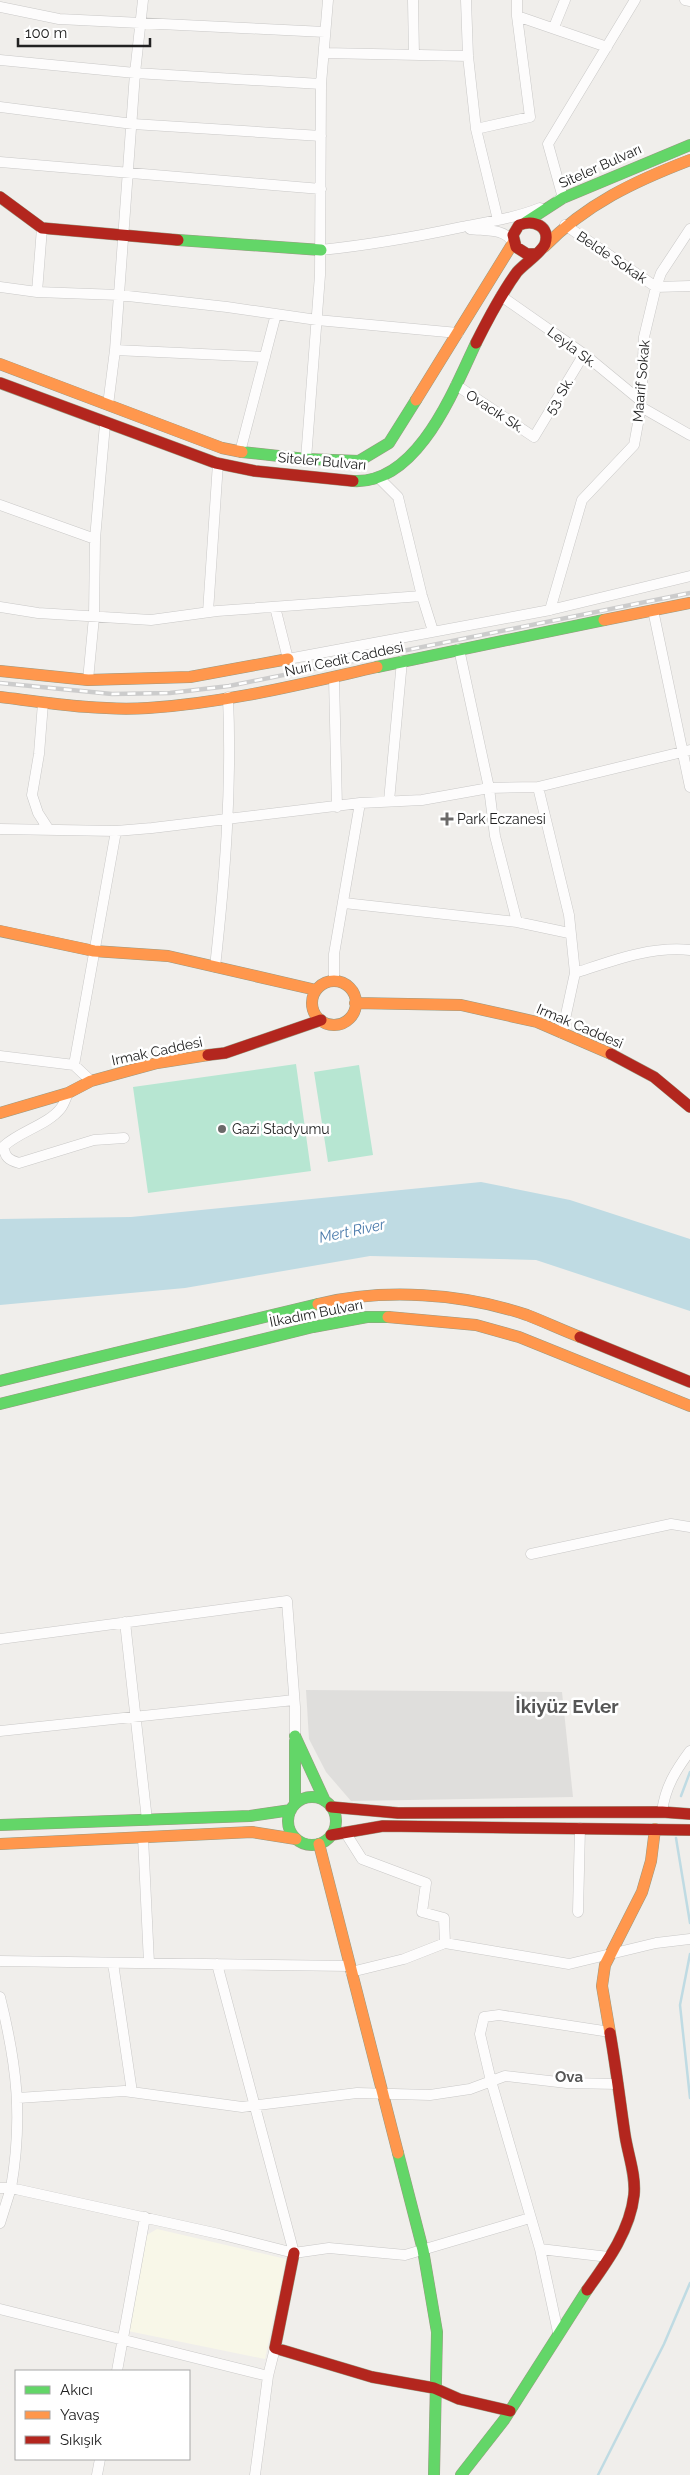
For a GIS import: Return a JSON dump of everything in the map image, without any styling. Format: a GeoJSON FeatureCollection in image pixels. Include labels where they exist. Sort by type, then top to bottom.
{"type":"FeatureCollection","features":[{"type":"Feature","properties":{"kind":"main road","name":"Siteler Bulvarı"},"geometry":{"type":"LineString","coordinates":[[526,222],[563,198],[690,144]]}},
{"type":"Feature","properties":{"kind":"main road","name":"Siteler Bulvarı"},"geometry":{"type":"LineString","coordinates":[[0,383],[105,424],[236,468],[358,481],[380,479],[402,465],[431,430],[501,296],[516,274],[565,225],[633,181],[690,160]]}},
{"type":"Feature","properties":{"kind":"main road"},"geometry":{"type":"LineString","coordinates":[[0,197],[42,228],[123,236],[321,250]]}},
{"type":"Feature","properties":{"kind":"main road"},"geometry":{"type":"LineString","coordinates":[[526,222],[537,223],[545,231],[546,242],[540,251],[530,255],[520,252],[513,243],[517,227],[526,222]]}},
{"type":"Feature","properties":{"kind":"main road","name":"Siteler Bulvarı"},"geometry":{"type":"LineString","coordinates":[[0,364],[222,448],[240,452],[306,459],[359,461],[389,444],[513,243]]}},
{"type":"Feature","properties":{"kind":"main road","name":"Nuri Cedit Caddesi"},"geometry":{"type":"LineString","coordinates":[[0,697],[43,703],[147,708],[228,698],[334,678],[402,661],[690,602]]}},
{"type":"Feature","properties":{"kind":"main road","name":"Nuri Cedit Caddesi"},"geometry":{"type":"LineString","coordinates":[[0,670],[88,680],[190,677],[288,659]]}},
{"type":"Feature","properties":{"kind":"main road"},"geometry":{"type":"LineString","coordinates":[[0,931],[94,951],[168,956],[316,990]]}},
{"type":"Feature","properties":{"kind":"main road"},"geometry":{"type":"LineString","coordinates":[[334,981],[340,982],[351,990],[355,1003],[354,1010],[346,1020],[333,1024],[320,1020],[313,1009],[312,1002],[316,990],[327,982],[334,981]]}},
{"type":"Feature","properties":{"kind":"main road","name":"Irmak Caddesi"},"geometry":{"type":"LineString","coordinates":[[355,1003],[461,1005],[537,1022],[646,1073],[690,1106]]}},
{"type":"Feature","properties":{"kind":"main road","name":"Irmak Caddesi"},"geometry":{"type":"LineString","coordinates":[[0,1113],[68,1093],[91,1081],[157,1063],[225,1053],[320,1020]]}},
{"type":"Feature","properties":{"kind":"main road"},"geometry":{"type":"LineString","coordinates":[[667,1088],[689,1093]]}},
{"type":"Feature","properties":{"kind":"main road","name":"İlkadım Bulvarı"},"geometry":{"type":"LineString","coordinates":[[0,1381],[327,1302],[374,1295],[451,1299],[526,1315],[690,1382]]}},
{"type":"Feature","properties":{"kind":"main road","name":"İlkadım Bulvarı"},"geometry":{"type":"LineString","coordinates":[[0,1404],[314,1327],[367,1317],[407,1317],[476,1325],[519,1337],[690,1406]]}},
{"type":"Feature","properties":{"kind":"main road"},"geometry":{"type":"LineString","coordinates":[[295,1736],[336,1820],[331,1835]]}},
{"type":"Feature","properties":{"kind":"main road"},"geometry":{"type":"LineString","coordinates":[[295,1736],[293,1807],[288,1826],[296,1839]]}},
{"type":"Feature","properties":{"kind":"main road"},"geometry":{"type":"LineString","coordinates":[[0,1825],[250,1816],[293,1807],[310,1798],[328,1804],[398,1813],[662,1812],[690,1814]]}},
{"type":"Feature","properties":{"kind":"main road"},"geometry":{"type":"LineString","coordinates":[[0,1844],[252,1832],[296,1839],[303,1843],[319,1844],[331,1835],[383,1826],[690,1830]]}},
{"type":"Feature","properties":{"kind":"main road"},"geometry":{"type":"LineString","coordinates":[[461,2475],[510,2412],[558,2332],[609,2257],[628,2222],[634,2196],[634,2175],[627,2146],[602,1986],[605,1965],[642,1892],[651,1861],[656,1829]]}},
{"type":"Feature","properties":{"kind":"main road"},"geometry":{"type":"LineString","coordinates":[[319,1844],[423,2250],[437,2332],[434,2388],[434,2475]]}},
{"type":"Feature","properties":{"kind":"main road"},"geometry":{"type":"LineString","coordinates":[[294,2253],[275,2348],[372,2377],[434,2388],[459,2399],[510,2412]]}},
{"type":"Feature","properties":{"kind":"street"},"geometry":{"type":"LineString","coordinates":[[108,405],[115,350],[135,73],[143,0]]}},
{"type":"Feature","properties":{"kind":"street"},"geometry":{"type":"LineString","coordinates":[[306,459],[321,250],[321,84],[328,0]]}},
{"type":"Feature","properties":{"kind":"street"},"geometry":{"type":"LineString","coordinates":[[413,0],[414,55]]}},
{"type":"Feature","properties":{"kind":"street"},"geometry":{"type":"LineString","coordinates":[[466,0],[468,56],[476,129],[498,220]]}},
{"type":"Feature","properties":{"kind":"street"},"geometry":{"type":"LineString","coordinates":[[476,129],[530,117],[517,16],[517,0]]}},
{"type":"Feature","properties":{"kind":"street"},"geometry":{"type":"LineString","coordinates":[[554,27],[565,0]]}},
{"type":"Feature","properties":{"kind":"street"},"geometry":{"type":"LineString","coordinates":[[321,250],[378,244],[498,220],[528,212],[563,198],[548,144],[635,0]]}},
{"type":"Feature","properties":{"kind":"street"},"geometry":{"type":"LineString","coordinates":[[685,0],[690,1]]}},
{"type":"Feature","properties":{"kind":"street"},"geometry":{"type":"LineString","coordinates":[[0,7],[59,19],[325,32]]}},
{"type":"Feature","properties":{"kind":"street"},"geometry":{"type":"LineString","coordinates":[[517,16],[554,27],[607,48]]}},
{"type":"Feature","properties":{"kind":"street"},"geometry":{"type":"LineString","coordinates":[[324,53],[468,56]]}},
{"type":"Feature","properties":{"kind":"street"},"geometry":{"type":"LineString","coordinates":[[0,60],[135,73],[321,84]]}},
{"type":"Feature","properties":{"kind":"street"},"geometry":{"type":"LineString","coordinates":[[0,107],[132,124],[321,136]]}},
{"type":"Feature","properties":{"kind":"street"},"geometry":{"type":"LineString","coordinates":[[0,162],[127,175],[321,189]]}},
{"type":"Feature","properties":{"kind":"street","name":"Belde Sokak"},"geometry":{"type":"LineString","coordinates":[[565,225],[656,287],[690,286]]}},
{"type":"Feature","properties":{"kind":"street"},"geometry":{"type":"LineString","coordinates":[[37,292],[42,228]]}},
{"type":"Feature","properties":{"kind":"street"},"geometry":{"type":"LineString","coordinates":[[460,228],[502,232],[509,236],[513,243]]}},
{"type":"Feature","properties":{"kind":"street","name":"Maarif Sokak"},"geometry":{"type":"LineString","coordinates":[[550,610],[582,500],[634,445],[641,404],[644,337],[656,287],[661,273],[690,229]]}},
{"type":"Feature","properties":{"kind":"street"},"geometry":{"type":"LineString","coordinates":[[0,287],[37,292],[118,295],[317,320],[458,333]]}},
{"type":"Feature","properties":{"kind":"street","name":"Leyla Sk."},"geometry":{"type":"LineString","coordinates":[[501,296],[584,354],[641,404],[690,435]]}},
{"type":"Feature","properties":{"kind":"street"},"geometry":{"type":"LineString","coordinates":[[240,452],[276,314]]}},
{"type":"Feature","properties":{"kind":"street"},"geometry":{"type":"LineString","coordinates":[[115,350],[265,357]]}},
{"type":"Feature","properties":{"kind":"street","name":"53. Sk."},"geometry":{"type":"LineString","coordinates":[[534,437],[584,354]]}},
{"type":"Feature","properties":{"kind":"street","name":"Ovacık Sk."},"geometry":{"type":"LineString","coordinates":[[456,385],[534,437]]}},
{"type":"Feature","properties":{"kind":"street"},"geometry":{"type":"LineString","coordinates":[[88,680],[94,617],[95,539],[105,424]]}},
{"type":"Feature","properties":{"kind":"street"},"geometry":{"type":"LineString","coordinates":[[208,612],[218,463]]}},
{"type":"Feature","properties":{"kind":"street"},"geometry":{"type":"LineString","coordinates":[[380,479],[398,497],[422,596],[433,631]]}},
{"type":"Feature","properties":{"kind":"street"},"geometry":{"type":"LineString","coordinates":[[0,505],[95,539]]}},
{"type":"Feature","properties":{"kind":"street"},"geometry":{"type":"LineString","coordinates":[[275,607],[288,659],[550,610],[690,576]]}},
{"type":"Feature","properties":{"kind":"street"},"geometry":{"type":"LineString","coordinates":[[0,607],[38,613],[151,620],[208,612],[422,596]]}},
{"type":"Feature","properties":{"kind":"street"},"geometry":{"type":"LineString","coordinates":[[653,610],[686,751],[690,787]]}},
{"type":"Feature","properties":{"kind":"street"},"geometry":{"type":"LineString","coordinates":[[459,650],[489,788],[495,836],[517,922]]}},
{"type":"Feature","properties":{"kind":"street"},"geometry":{"type":"LineString","coordinates":[[389,801],[402,661]]}},
{"type":"Feature","properties":{"kind":"street"},"geometry":{"type":"LineString","coordinates":[[334,678],[337,807]]}},
{"type":"Feature","properties":{"kind":"street"},"geometry":{"type":"LineString","coordinates":[[215,967],[229,820],[230,757],[228,698]]}},
{"type":"Feature","properties":{"kind":"street"},"geometry":{"type":"LineString","coordinates":[[43,703],[39,754],[32,794],[38,813],[49,830]]}},
{"type":"Feature","properties":{"kind":"street"},"geometry":{"type":"LineString","coordinates":[[0,829],[116,830],[229,820],[389,801],[422,800],[489,788],[538,787],[686,751]]}},
{"type":"Feature","properties":{"kind":"street"},"geometry":{"type":"LineString","coordinates":[[538,787],[569,915],[575,972],[562,1033]]}},
{"type":"Feature","properties":{"kind":"street"},"geometry":{"type":"LineString","coordinates":[[334,981],[334,954],[360,804]]}},
{"type":"Feature","properties":{"kind":"street"},"geometry":{"type":"LineString","coordinates":[[74,1065],[116,830]]}},
{"type":"Feature","properties":{"kind":"street"},"geometry":{"type":"LineString","coordinates":[[344,903],[517,922],[570,933]]}},
{"type":"Feature","properties":{"kind":"street"},"geometry":{"type":"LineString","coordinates":[[575,972],[633,954],[679,949],[690,950]]}},
{"type":"Feature","properties":{"kind":"street"},"geometry":{"type":"LineString","coordinates":[[0,1056],[74,1065],[91,1081]]}},
{"type":"Feature","properties":{"kind":"street"},"geometry":{"type":"LineString","coordinates":[[68,1093],[61,1108],[36,1126],[14,1137],[4,1146],[4,1153],[9,1160],[19,1163],[94,1140],[124,1138]]}},
{"type":"Feature","properties":{"kind":"street"},"geometry":{"type":"LineString","coordinates":[[531,1554],[672,1524],[690,1527]]}},
{"type":"Feature","properties":{"kind":"street"},"geometry":{"type":"LineString","coordinates":[[0,1639],[287,1601],[295,1736]]}},
{"type":"Feature","properties":{"kind":"street"},"geometry":{"type":"LineString","coordinates":[[126,1622],[147,1820]]}},
{"type":"Feature","properties":{"kind":"street"},"geometry":{"type":"LineString","coordinates":[[0,1730],[294,1700]]}},
{"type":"Feature","properties":{"kind":"street"},"geometry":{"type":"LineString","coordinates":[[662,1812],[664,1798],[672,1776],[690,1751]]}},
{"type":"Feature","properties":{"kind":"street"},"geometry":{"type":"LineString","coordinates":[[578,1912],[580,1828]]}},
{"type":"Feature","properties":{"kind":"street"},"geometry":{"type":"LineString","coordinates":[[345,1832],[362,1859],[426,1883],[422,1912],[444,1918],[445,1942]]}},
{"type":"Feature","properties":{"kind":"street"},"geometry":{"type":"LineString","coordinates":[[144,1837],[149,1963]]}},
{"type":"Feature","properties":{"kind":"street"},"geometry":{"type":"LineString","coordinates":[[0,1961],[217,1964],[350,1969],[404,1959],[445,1942],[569,1964],[610,1956],[656,1943],[690,1939]]}},
{"type":"Feature","properties":{"kind":"street"},"geometry":{"type":"LineString","coordinates":[[113,1963],[132,2092]]}},
{"type":"Feature","properties":{"kind":"street"},"geometry":{"type":"LineString","coordinates":[[217,1964],[294,2253]]}},
{"type":"Feature","properties":{"kind":"street"},"geometry":{"type":"LineString","coordinates":[[0,1997],[10,2037],[18,2098],[16,2165],[12,2188],[0,2223]]}},
{"type":"Feature","properties":{"kind":"street"},"geometry":{"type":"LineString","coordinates":[[558,2332],[540,2249],[491,2081],[480,2034],[484,2017],[499,2015],[610,2032]]}},
{"type":"Feature","properties":{"kind":"street"},"geometry":{"type":"LineString","coordinates":[[18,2098],[132,2092],[242,2107],[357,2093],[430,2094],[470,2089],[505,2076],[567,2083],[618,2084]]}},
{"type":"Feature","properties":{"kind":"street"},"geometry":{"type":"LineString","coordinates":[[0,2188],[12,2188],[145,2217],[294,2253],[329,2248],[405,2255],[530,2218]]}},
{"type":"Feature","properties":{"kind":"street"},"geometry":{"type":"LineString","coordinates":[[117,2370],[145,2217]]}},
{"type":"Feature","properties":{"kind":"street"},"geometry":{"type":"LineString","coordinates":[[540,2249],[609,2257]]}},
{"type":"Feature","properties":{"kind":"street"},"geometry":{"type":"LineString","coordinates":[[0,2309],[268,2376]]}},
{"type":"Feature","properties":{"kind":"street"},"geometry":{"type":"LineString","coordinates":[[255,2475],[268,2376],[275,2348]]}},
{"type":"Feature","properties":{"kind":"street"},"geometry":{"type":"LineString","coordinates":[[97,2475],[100,2460]]}},
{"type":"Feature","properties":{"kind":"shaded area"},"geometry":{"type":"Polygon","coordinates":[[[306,1690],[562,1692],[573,1797],[351,1801],[326,1772],[309,1739],[306,1690]]]}},
{"type":"Feature","properties":{"kind":"shaded area"},"geometry":{"type":"Polygon","coordinates":[[[157,2229],[286,2259],[265,2359],[128,2331],[145,2236],[157,2229]]]}},
{"type":"Feature","properties":{"kind":"green space","name":"Gazi Stadyumu"},"geometry":{"type":"Polygon","coordinates":[[[296,1064],[311,1171],[148,1193],[133,1087],[296,1064]]]}},
{"type":"Feature","properties":{"kind":"green space"},"geometry":{"type":"Polygon","coordinates":[[[359,1065],[373,1155],[328,1162],[314,1072],[359,1065]]]}},
{"type":"Feature","properties":{"kind":"water","name":"Mert River"},"geometry":{"type":"Polygon","coordinates":[[[481,1182],[570,1200],[690,1239],[690,1311],[536,1260],[370,1256],[185,1288],[0,1305],[0,1219],[131,1217],[481,1182]]]}},
{"type":"Feature","properties":{"kind":"waterway"},"geometry":{"type":"LineString","coordinates":[[681,1796],[690,1772]]}},
{"type":"Feature","properties":{"kind":"waterway"},"geometry":{"type":"LineString","coordinates":[[676,1838],[690,1923]]}},
{"type":"Feature","properties":{"kind":"waterway"},"geometry":{"type":"LineString","coordinates":[[690,1954],[680,2005],[690,2098]]}},
{"type":"Feature","properties":{"kind":"waterway"},"geometry":{"type":"LineString","coordinates":[[598,2475],[664,2344],[690,2283]]}},
{"type":"Feature","properties":{"kind":"railway"},"geometry":{"type":"LineString","coordinates":[[0,683],[112,694],[170,693],[229,686],[690,593]]}},
{"type":"Feature","properties":{"kind":"traffic: fast"},"geometry":{"type":"LineString","coordinates":[[526,222],[563,198],[690,145]]}},
{"type":"Feature","properties":{"kind":"traffic: fast"},"geometry":{"type":"LineString","coordinates":[[178,240],[321,250]]}},
{"type":"Feature","properties":{"kind":"traffic: fast"},"geometry":{"type":"LineString","coordinates":[[353,481],[376,478],[396,468],[414,452],[430,432],[444,409],[476,343]]}},
{"type":"Feature","properties":{"kind":"traffic: fast"},"geometry":{"type":"LineString","coordinates":[[242,452],[306,459],[359,461],[389,443],[416,400]]}},
{"type":"Feature","properties":{"kind":"traffic: fast"},"geometry":{"type":"LineString","coordinates":[[377,667],[604,620]]}},
{"type":"Feature","properties":{"kind":"traffic: fast"},"geometry":{"type":"LineString","coordinates":[[0,1381],[318,1304]]}},
{"type":"Feature","properties":{"kind":"traffic: fast"},"geometry":{"type":"LineString","coordinates":[[0,1404],[313,1327],[367,1317],[388,1317]]}},
{"type":"Feature","properties":{"kind":"traffic: fast"},"geometry":{"type":"LineString","coordinates":[[295,1736],[325,1801]]}},
{"type":"Feature","properties":{"kind":"traffic: fast"},"geometry":{"type":"LineString","coordinates":[[295,1741],[295,1804]]}},
{"type":"Feature","properties":{"kind":"traffic: fast"},"geometry":{"type":"LineString","coordinates":[[312,1797],[321,1799],[329,1804],[334,1812],[336,1821],[334,1830],[329,1838],[321,1843],[312,1845],[303,1843],[295,1838],[290,1830],[288,1821],[290,1812],[295,1804],[303,1799],[312,1797]]}},
{"type":"Feature","properties":{"kind":"traffic: fast"},"geometry":{"type":"LineString","coordinates":[[0,1825],[250,1816],[291,1810]]}},
{"type":"Feature","properties":{"kind":"traffic: fast"},"geometry":{"type":"LineString","coordinates":[[398,2153],[423,2250],[437,2332],[434,2475]]}},
{"type":"Feature","properties":{"kind":"traffic: fast"},"geometry":{"type":"LineString","coordinates":[[461,2475],[504,2420],[587,2290]]}},
{"type":"Feature","properties":{"kind":"traffic: slow"},"geometry":{"type":"LineString","coordinates":[[544,247],[577,218],[612,195],[650,176],[690,160]]}},
{"type":"Feature","properties":{"kind":"traffic: slow"},"geometry":{"type":"LineString","coordinates":[[416,400],[513,243]]}},
{"type":"Feature","properties":{"kind":"traffic: slow"},"geometry":{"type":"LineString","coordinates":[[0,364],[222,448],[242,452]]}},
{"type":"Feature","properties":{"kind":"traffic: slow"},"geometry":{"type":"LineString","coordinates":[[604,620],[690,603]]}},
{"type":"Feature","properties":{"kind":"traffic: slow"},"geometry":{"type":"LineString","coordinates":[[0,671],[88,680],[190,677],[288,659]]}},
{"type":"Feature","properties":{"kind":"traffic: slow"},"geometry":{"type":"LineString","coordinates":[[0,697],[55,704],[130,709],[177,706],[292,686],[377,667]]}},
{"type":"Feature","properties":{"kind":"traffic: slow"},"geometry":{"type":"LineString","coordinates":[[0,931],[94,951],[168,956],[316,990]]}},
{"type":"Feature","properties":{"kind":"traffic: slow"},"geometry":{"type":"LineString","coordinates":[[334,981],[346,985],[352,991],[356,1003],[352,1015],[346,1021],[334,1025],[322,1021],[316,1015],[312,1003],[316,991],[322,985],[334,981]]}},
{"type":"Feature","properties":{"kind":"traffic: slow"},"geometry":{"type":"LineString","coordinates":[[355,1003],[461,1005],[537,1022],[611,1054]]}},
{"type":"Feature","properties":{"kind":"traffic: slow"},"geometry":{"type":"LineString","coordinates":[[0,1113],[68,1093],[91,1081],[157,1063],[208,1055]]}},
{"type":"Feature","properties":{"kind":"traffic: slow"},"geometry":{"type":"LineString","coordinates":[[318,1304],[369,1296],[423,1295],[450,1298],[476,1302],[527,1315],[580,1337]]}},
{"type":"Feature","properties":{"kind":"traffic: slow"},"geometry":{"type":"LineString","coordinates":[[388,1317],[476,1325],[519,1337],[690,1406]]}},
{"type":"Feature","properties":{"kind":"traffic: slow"},"geometry":{"type":"LineString","coordinates":[[610,2033],[602,1986],[605,1965],[642,1892],[651,1861],[655,1829]]}},
{"type":"Feature","properties":{"kind":"traffic: slow"},"geometry":{"type":"LineString","coordinates":[[0,1844],[252,1832],[296,1839]]}},
{"type":"Feature","properties":{"kind":"traffic: slow"},"geometry":{"type":"LineString","coordinates":[[319,1844],[398,2153]]}},
{"type":"Feature","properties":{"kind":"traffic: jam"},"geometry":{"type":"LineString","coordinates":[[0,197],[42,228],[178,240]]}},
{"type":"Feature","properties":{"kind":"traffic: jam"},"geometry":{"type":"LineString","coordinates":[[476,343],[511,280],[545,244],[546,238],[543,228],[530,223],[519,225],[513,235],[516,247],[527,254],[535,254]]}},
{"type":"Feature","properties":{"kind":"traffic: jam"},"geometry":{"type":"LineString","coordinates":[[0,383],[216,463],[255,471],[353,481]]}},
{"type":"Feature","properties":{"kind":"traffic: jam"},"geometry":{"type":"LineString","coordinates":[[208,1055],[225,1053],[321,1020]]}},
{"type":"Feature","properties":{"kind":"traffic: jam"},"geometry":{"type":"LineString","coordinates":[[611,1054],[654,1077],[690,1107]]}},
{"type":"Feature","properties":{"kind":"traffic: jam"},"geometry":{"type":"LineString","coordinates":[[580,1337],[690,1382]]}},
{"type":"Feature","properties":{"kind":"traffic: jam"},"geometry":{"type":"LineString","coordinates":[[331,1807],[398,1813],[662,1812],[690,1814]]}},
{"type":"Feature","properties":{"kind":"traffic: jam"},"geometry":{"type":"LineString","coordinates":[[331,1835],[383,1826],[690,1830]]}},
{"type":"Feature","properties":{"kind":"traffic: jam"},"geometry":{"type":"LineString","coordinates":[[587,2290],[610,2257],[623,2233],[632,2208],[634,2195],[633,2172],[625,2135],[610,2033]]}},
{"type":"Feature","properties":{"kind":"traffic: jam"},"geometry":{"type":"LineString","coordinates":[[294,2253],[275,2348],[372,2377],[434,2388],[459,2399],[510,2411]]}},
{"type":"Feature","properties":{"kind":"place","name":"Park Eczanesi"},"geometry":{"type":"Point","coordinates":[447,819]}},
{"type":"Feature","properties":{"kind":"place","name":"Gazi Stadyumu"},"geometry":{"type":"Point","coordinates":[222,1129]}},
{"type":"Feature","properties":{"kind":"district","name":"İkiyüz Evler"},"geometry":{"type":"Point","coordinates":[567,1706]}},
{"type":"Feature","properties":{"kind":"district","name":"Ova"},"geometry":{"type":"Point","coordinates":[569,2077]}}]}
